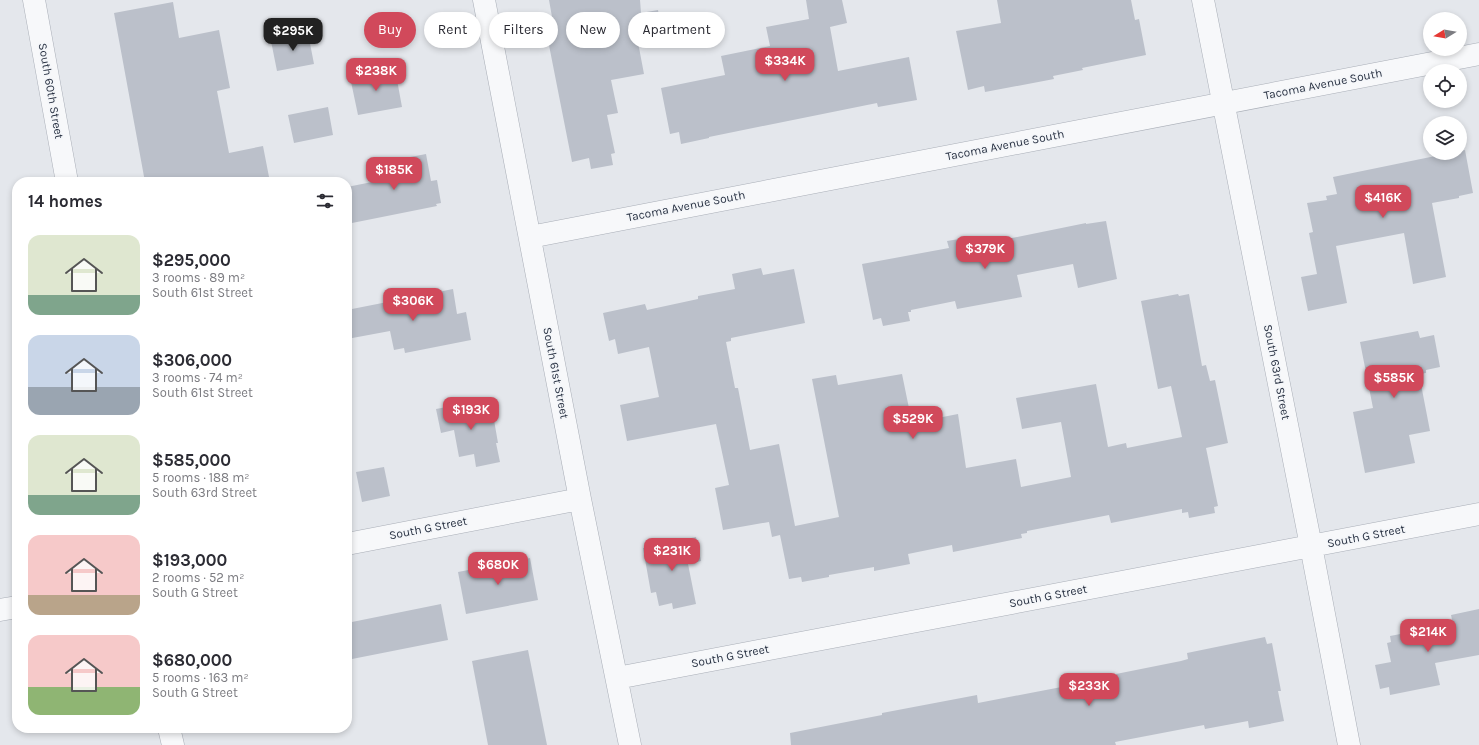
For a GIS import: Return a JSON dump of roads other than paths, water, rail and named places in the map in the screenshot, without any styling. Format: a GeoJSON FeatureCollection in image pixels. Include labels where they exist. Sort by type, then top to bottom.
{"type":"FeatureCollection","features":[{"type":"Feature","properties":{"kind":"street","name":"South 60th Street"},"geometry":{"type":"LineString","coordinates":[[34,0],[66,177]]}},
{"type":"Feature","properties":{"kind":"street","name":"South 61st Street"},"geometry":{"type":"LineString","coordinates":[[484,0],[580,499],[630,745]]}},
{"type":"Feature","properties":{"kind":"street","name":"South 63rd Street"},"geometry":{"type":"LineString","coordinates":[[1203,0],[1349,745]]}},
{"type":"Feature","properties":{"kind":"street","name":"Tacoma Avenue South"},"geometry":{"type":"LineString","coordinates":[[530,237],[1479,54]]}},
{"type":"Feature","properties":{"kind":"street","name":"South G Street"},"geometry":{"type":"LineString","coordinates":[[352,543],[580,499]]}},
{"type":"Feature","properties":{"kind":"street","name":"South G Street"},"geometry":{"type":"LineString","coordinates":[[617,678],[1479,514]]}},
{"type":"Feature","properties":{"kind":"street"},"geometry":{"type":"LineString","coordinates":[[0,610],[12,608]]}},
{"type":"Feature","properties":{"kind":"street"},"geometry":{"type":"LineString","coordinates":[[170,733],[172,745]]}}]}
